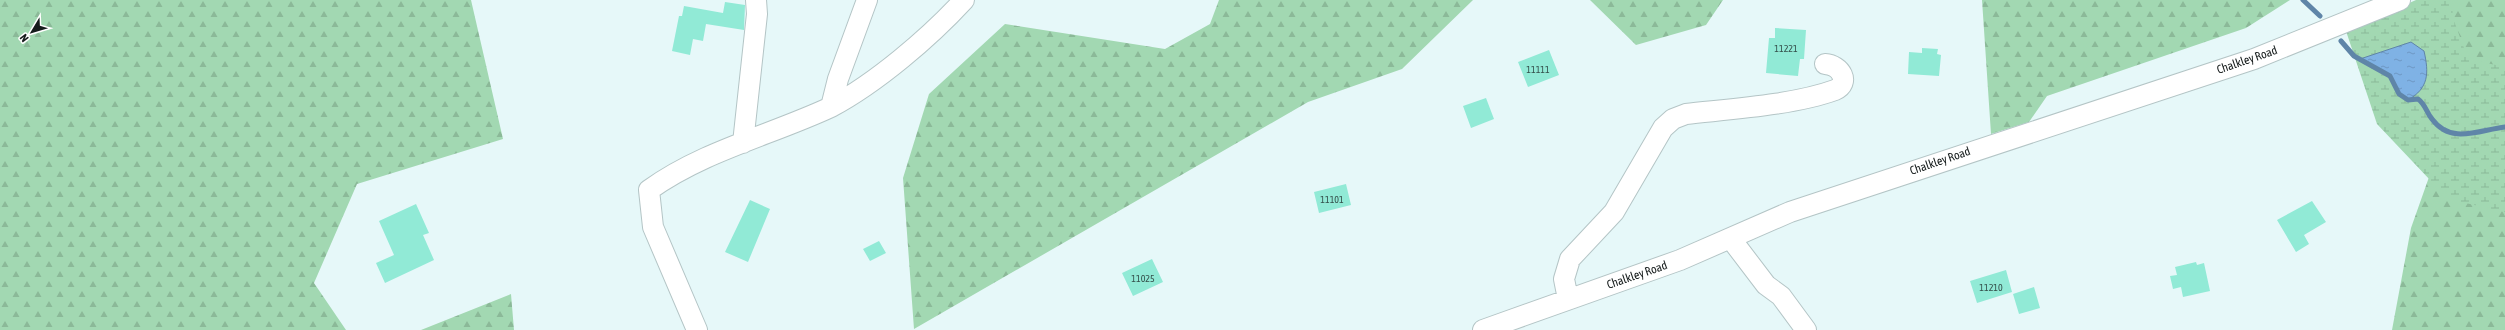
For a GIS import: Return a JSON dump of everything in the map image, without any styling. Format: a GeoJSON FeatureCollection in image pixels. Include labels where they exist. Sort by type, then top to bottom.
{"type":"FeatureCollection","features":[{"type":"Feature","properties":{"kind":"street"},"geometry":{"type":"LineString","coordinates":[[743,144],[757,14],[756,0]]}},
{"type":"Feature","properties":{"kind":"street"},"geometry":{"type":"LineString","coordinates":[[831,107],[838,79],[867,0]]}},
{"type":"Feature","properties":{"kind":"street"},"geometry":{"type":"LineString","coordinates":[[697,330],[653,227],[649,190],[667,178],[698,162],[831,107],[867,85],[946,20],[964,0]]}},
{"type":"Feature","properties":{"kind":"street","name":"Chalkley Road"},"geometry":{"type":"LineString","coordinates":[[1483,330],[1680,260],[1790,212],[2254,58],[2400,0]]}},
{"type":"Feature","properties":{"kind":"street"},"geometry":{"type":"LineString","coordinates":[[1568,299],[1564,279],[1570,259],[1614,212],[1663,128],[1673,119],[1686,114],[1807,98],[1836,89],[1842,83],[1842,75],[1839,69],[1833,64],[1825,64]]}},
{"type":"Feature","properties":{"kind":"street"},"geometry":{"type":"LineString","coordinates":[[1731,239],[1766,285],[1781,296],[1806,330]]}},
{"type":"Feature","properties":{"kind":"green space"},"geometry":{"type":"Polygon","coordinates":[[[0,0],[471,0],[503,139],[357,184],[314,283],[346,330],[0,330],[0,0]]]}},
{"type":"Feature","properties":{"kind":"green space"},"geometry":{"type":"Polygon","coordinates":[[[1219,0],[1473,0],[1402,69],[1308,102],[914,329],[903,178],[929,94],[1005,24],[1165,49],[1210,24],[1219,0]]]}},
{"type":"Feature","properties":{"kind":"green space"},"geometry":{"type":"Polygon","coordinates":[[[1590,0],[1723,0],[1706,25],[1636,45],[1590,0]]]}},
{"type":"Feature","properties":{"kind":"green space"},"geometry":{"type":"Polygon","coordinates":[[[1982,0],[2290,0],[2246,28],[2047,96],[2029,122],[1991,134],[1982,0]]]}},
{"type":"Feature","properties":{"kind":"green space"},"geometry":{"type":"Polygon","coordinates":[[[2416,0],[2452,0],[2453,18],[2468,59],[2505,67],[2505,212],[2448,199],[2377,124],[2346,31],[2416,0]]]}},
{"type":"Feature","properties":{"kind":"green space"},"geometry":{"type":"Polygon","coordinates":[[[2445,0],[2505,0],[2505,85],[2440,60],[2445,0]]]}},
{"type":"Feature","properties":{"kind":"green space"},"geometry":{"type":"Polygon","coordinates":[[[2434,163],[2505,190],[2505,330],[2392,330],[2411,228],[2434,163]]]}},
{"type":"Feature","properties":{"kind":"green space"},"geometry":{"type":"Polygon","coordinates":[[[511,294],[514,330],[421,330],[511,294]]]}},
{"type":"Feature","properties":{"kind":"water"},"geometry":{"type":"Polygon","coordinates":[[[2411,42],[2424,51],[2427,73],[2424,85],[2408,100],[2399,94],[2390,76],[2360,59],[2411,42]]]}},
{"type":"Feature","properties":{"kind":"building"},"geometry":{"type":"Polygon","coordinates":[[[725,2],[745,5],[744,30],[706,24],[703,41],[693,39],[690,55],[672,51],[679,16],[682,16],[684,6],[723,13],[725,2]]]}},
{"type":"Feature","properties":{"kind":"building"},"geometry":{"type":"Polygon","coordinates":[[[1775,28],[1806,30],[1804,59],[1800,59],[1798,76],[1766,73],[1769,38],[1775,38],[1775,28]]]}},
{"type":"Feature","properties":{"kind":"building"},"geometry":{"type":"Polygon","coordinates":[[[1922,48],[1938,49],[1937,54],[1941,55],[1939,76],[1908,74],[1909,52],[1922,53],[1922,48]]]}},
{"type":"Feature","properties":{"kind":"building"},"geometry":{"type":"Polygon","coordinates":[[[1549,50],[1559,75],[1528,87],[1518,62],[1549,50]]]}},
{"type":"Feature","properties":{"kind":"building"},"geometry":{"type":"Polygon","coordinates":[[[1486,98],[1494,119],[1471,128],[1463,106],[1486,98]]]}},
{"type":"Feature","properties":{"kind":"building"},"geometry":{"type":"Polygon","coordinates":[[[1346,184],[1351,205],[1319,213],[1314,192],[1346,184]]]}},
{"type":"Feature","properties":{"kind":"building"},"geometry":{"type":"Polygon","coordinates":[[[750,200],[770,209],[748,262],[725,252],[750,200]]]}},
{"type":"Feature","properties":{"kind":"building"},"geometry":{"type":"Polygon","coordinates":[[[2312,201],[2326,222],[2304,235],[2309,244],[2296,252],[2277,220],[2312,201]]]}},
{"type":"Feature","properties":{"kind":"building"},"geometry":{"type":"Polygon","coordinates":[[[416,204],[429,233],[423,235],[434,260],[385,283],[376,263],[394,255],[379,221],[416,204]]]}},
{"type":"Feature","properties":{"kind":"building"},"geometry":{"type":"Polygon","coordinates":[[[879,241],[886,253],[870,261],[863,249],[879,241]]]}},
{"type":"Feature","properties":{"kind":"building"},"geometry":{"type":"Polygon","coordinates":[[[1152,259],[1163,282],[1133,296],[1122,273],[1152,259]]]}},
{"type":"Feature","properties":{"kind":"building"},"geometry":{"type":"Polygon","coordinates":[[[2196,262],[2197,265],[2204,263],[2210,291],[2183,297],[2181,287],[2173,289],[2170,276],[2177,275],[2175,267],[2196,262]]]}},
{"type":"Feature","properties":{"kind":"building"},"geometry":{"type":"Polygon","coordinates":[[[2006,270],[2012,292],[1977,303],[1970,281],[2006,270]]]}},
{"type":"Feature","properties":{"kind":"building"},"geometry":{"type":"Polygon","coordinates":[[[2034,287],[2040,308],[2019,314],[2013,294],[2034,287]]]}},
{"type":"Feature","properties":{"kind":"waterway"},"geometry":{"type":"LineString","coordinates":[[2303,0],[2320,16]]}},
{"type":"Feature","properties":{"kind":"waterway"},"geometry":{"type":"LineString","coordinates":[[2341,41],[2354,56],[2390,76],[2399,94],[2408,100],[2418,99],[2423,104],[2432,119],[2448,132],[2466,134],[2505,127]]}}]}
